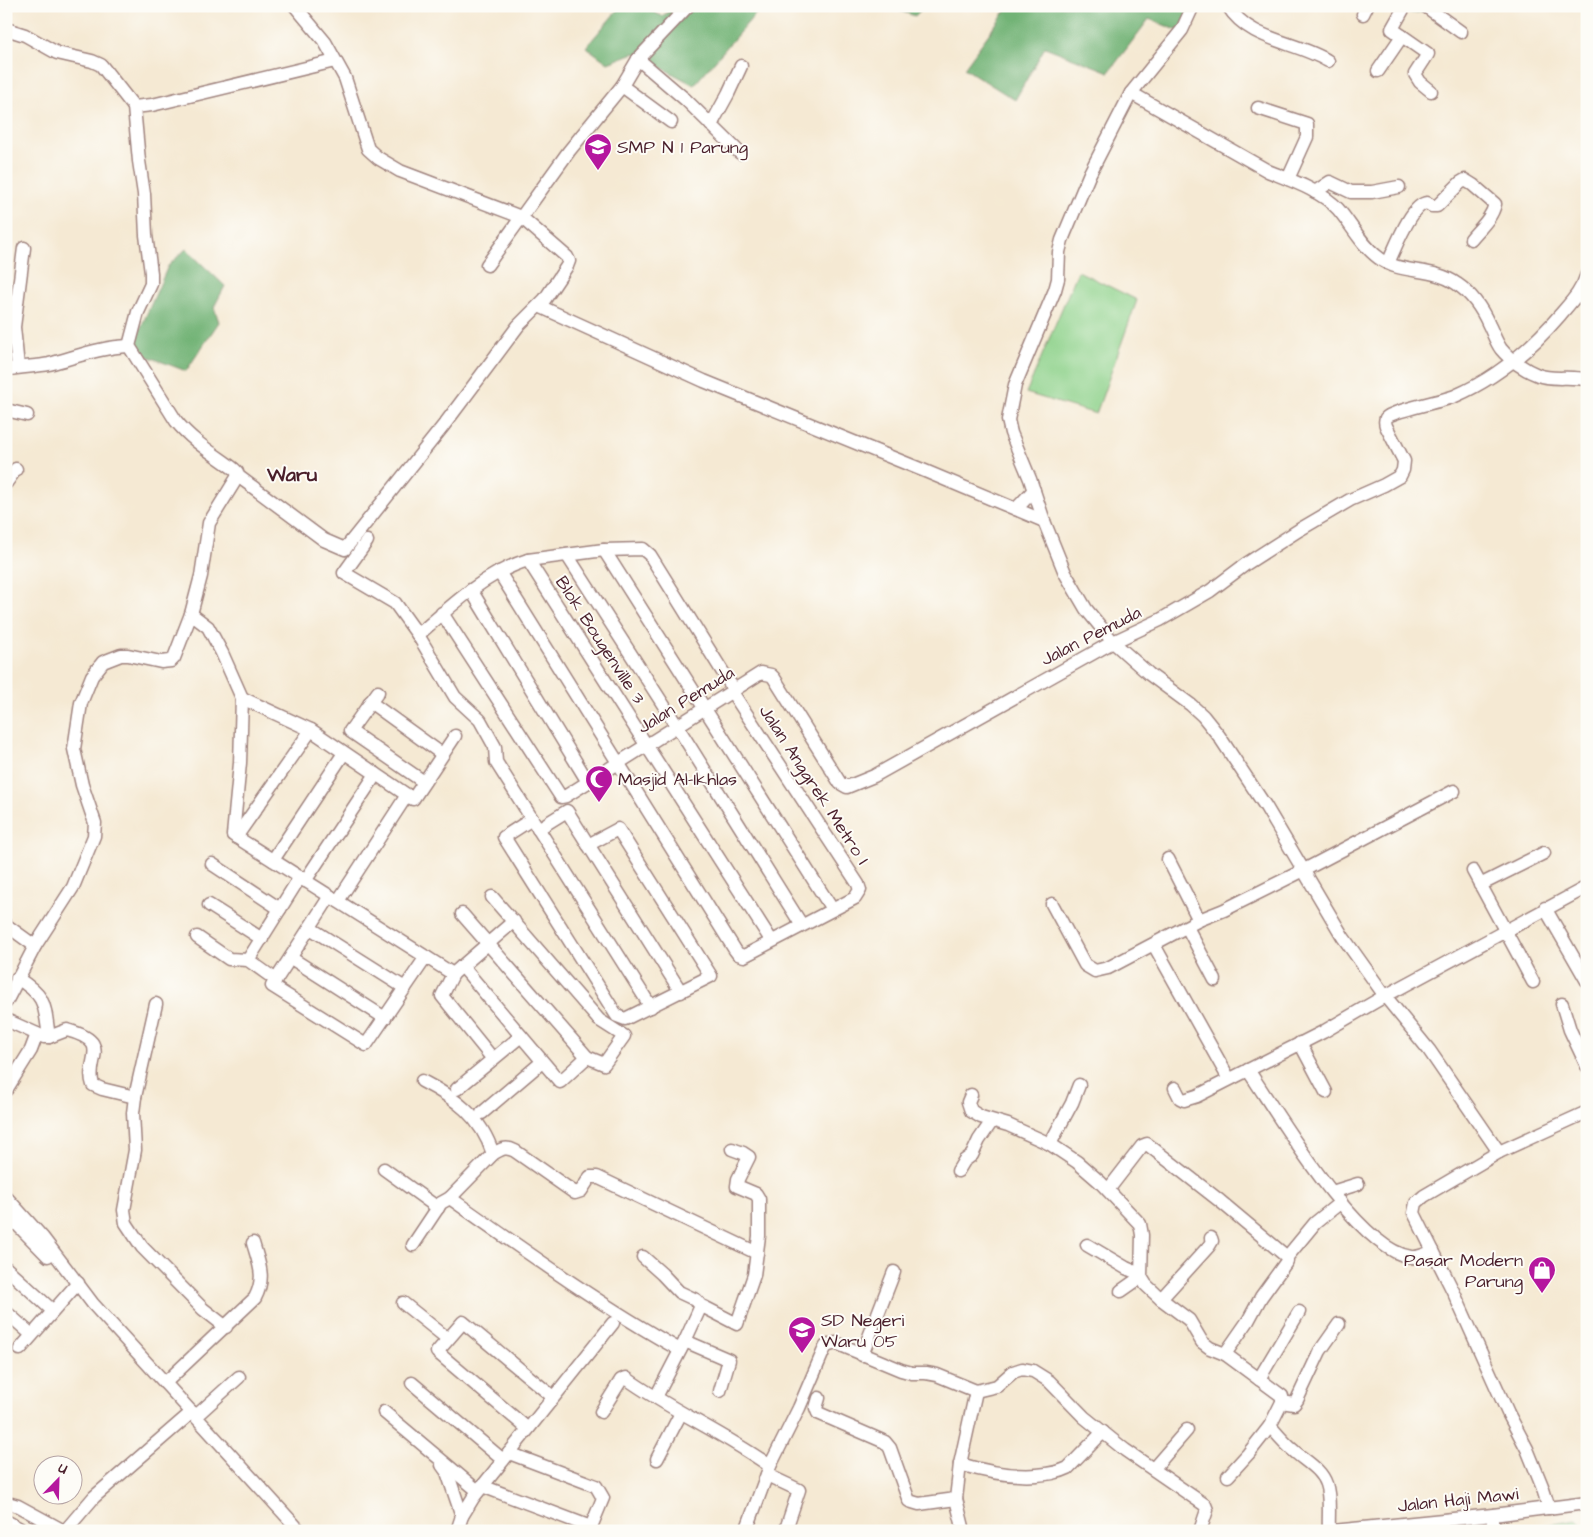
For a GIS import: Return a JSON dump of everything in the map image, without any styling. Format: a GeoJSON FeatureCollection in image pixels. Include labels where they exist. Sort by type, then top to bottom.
{"type":"FeatureCollection","features":[{"type":"Feature","properties":{"kind":"street"},"geometry":{"type":"LineString","coordinates":[[6,29],[24,35],[57,54],[92,61],[100,65],[134,108],[144,194],[151,284],[136,317],[129,346],[176,421],[197,442],[234,469],[238,476],[324,540],[345,548],[444,425],[518,326],[539,306],[568,266],[569,261],[521,217],[400,172],[368,149],[344,78],[325,42],[295,6]]}},
{"type":"Feature","properties":{"kind":"street"},"geometry":{"type":"LineString","coordinates":[[487,265],[578,138],[622,86],[638,59],[688,6]]}},
{"type":"Feature","properties":{"kind":"street"},"geometry":{"type":"LineString","coordinates":[[1193,6],[1182,30],[1131,93],[1074,208],[1059,252],[1058,278],[1055,290],[1015,385],[1009,413],[1010,427],[1044,521],[1070,582],[1094,620],[1113,642],[1149,674],[1191,705],[1211,725],[1251,783],[1343,937],[1385,996],[1428,1050],[1500,1152]]}},
{"type":"Feature","properties":{"kind":"street"},"geometry":{"type":"LineString","coordinates":[[1228,6],[1238,20],[1253,30],[1328,61]]}},
{"type":"Feature","properties":{"kind":"street"},"geometry":{"type":"LineString","coordinates":[[1405,6],[1392,29],[1428,54],[1415,74],[1420,82],[1431,91]]}},
{"type":"Feature","properties":{"kind":"street"},"geometry":{"type":"LineString","coordinates":[[1425,6],[1461,32]]}},
{"type":"Feature","properties":{"kind":"street"},"geometry":{"type":"LineString","coordinates":[[1378,71],[1402,36]]}},
{"type":"Feature","properties":{"kind":"street"},"geometry":{"type":"LineString","coordinates":[[638,59],[686,100],[740,153]]}},
{"type":"Feature","properties":{"kind":"street"},"geometry":{"type":"LineString","coordinates":[[134,108],[335,61]]}},
{"type":"Feature","properties":{"kind":"street"},"geometry":{"type":"LineString","coordinates":[[711,125],[742,66]]}},
{"type":"Feature","properties":{"kind":"street"},"geometry":{"type":"LineString","coordinates":[[622,86],[671,122]]}},
{"type":"Feature","properties":{"kind":"street"},"geometry":{"type":"LineString","coordinates":[[1131,93],[1260,166],[1315,192],[1336,208],[1378,258],[1398,268],[1438,274],[1458,284],[1480,308],[1501,349],[1514,362],[1543,377],[1572,377],[1587,380]]}},
{"type":"Feature","properties":{"kind":"street"},"geometry":{"type":"LineString","coordinates":[[1258,108],[1307,124],[1306,136],[1288,179]]}},
{"type":"Feature","properties":{"kind":"street"},"geometry":{"type":"LineString","coordinates":[[1388,263],[1409,218],[1421,204],[1427,203],[1437,206],[1465,180],[1495,204],[1488,219],[1471,239]]}},
{"type":"Feature","properties":{"kind":"street"},"geometry":{"type":"LineString","coordinates":[[1315,192],[1330,182],[1351,192],[1372,192],[1399,187]]}},
{"type":"Feature","properties":{"kind":"street"},"geometry":{"type":"LineString","coordinates":[[24,248],[14,326],[12,368],[42,365],[98,350],[129,346]]}},
{"type":"Feature","properties":{"kind":"street","name":"Jalan Pemuda"},"geometry":{"type":"LineString","coordinates":[[442,614],[561,797],[566,796],[761,673],[771,675],[840,782],[847,787],[874,776],[1113,642],[1160,620],[1210,591],[1246,564],[1299,530],[1350,500],[1400,476],[1404,461],[1386,426],[1385,420],[1387,417],[1454,396],[1479,384],[1514,362],[1550,326],[1580,291],[1587,274]]}},
{"type":"Feature","properties":{"kind":"street"},"geometry":{"type":"LineString","coordinates":[[1580,291],[1587,305]]}},
{"type":"Feature","properties":{"kind":"street"},"geometry":{"type":"LineString","coordinates":[[539,306],[704,382],[1044,521]]}},
{"type":"Feature","properties":{"kind":"street"},"geometry":{"type":"LineString","coordinates":[[6,410],[27,416]]}},
{"type":"Feature","properties":{"kind":"street"},"geometry":{"type":"LineString","coordinates":[[6,483],[16,469]]}},
{"type":"Feature","properties":{"kind":"street"},"geometry":{"type":"LineString","coordinates":[[6,1002],[35,946],[73,888],[94,836],[95,823],[82,785],[74,749],[81,703],[92,676],[103,662],[121,655],[162,662],[171,661],[174,658],[191,614],[201,576],[209,523],[238,476]]}},
{"type":"Feature","properties":{"kind":"street"},"geometry":{"type":"LineString","coordinates":[[1016,509],[1034,490]]}},
{"type":"Feature","properties":{"kind":"street"},"geometry":{"type":"LineString","coordinates":[[367,541],[344,573],[395,602],[418,635],[455,697],[480,720],[494,747],[496,762],[651,1007]]}},
{"type":"Feature","properties":{"kind":"street","name":"Jalan Anggrek Metro I"},"geometry":{"type":"LineString","coordinates":[[604,550],[639,548],[647,551],[733,691],[858,884],[860,890],[855,898],[832,909]]}},
{"type":"Feature","properties":{"kind":"street"},"geometry":{"type":"LineString","coordinates":[[418,635],[458,599],[500,572],[528,560],[604,550],[832,909],[744,956],[738,954],[500,572]]}},
{"type":"Feature","properties":{"kind":"street"},"geometry":{"type":"LineString","coordinates":[[566,555],[677,726],[801,924]]}},
{"type":"Feature","properties":{"kind":"street","name":"Blok Bougenville 3"},"geometry":{"type":"LineString","coordinates":[[528,560],[771,940]]}},
{"type":"Feature","properties":{"kind":"street"},"geometry":{"type":"LineString","coordinates":[[471,590],[588,782]]}},
{"type":"Feature","properties":{"kind":"street"},"geometry":{"type":"LineString","coordinates":[[191,614],[208,627],[242,698],[240,762],[233,835],[426,957],[457,970],[520,1036],[560,1082],[586,1057]]}},
{"type":"Feature","properties":{"kind":"street"},"geometry":{"type":"LineString","coordinates":[[424,782],[350,731],[374,697],[442,754]]}},
{"type":"Feature","properties":{"kind":"street"},"geometry":{"type":"LineString","coordinates":[[242,698],[311,730],[412,799],[455,736]]}},
{"type":"Feature","properties":{"kind":"street"},"geometry":{"type":"LineString","coordinates":[[236,837],[311,730]]}},
{"type":"Feature","properties":{"kind":"street"},"geometry":{"type":"LineString","coordinates":[[273,860],[344,753]]}},
{"type":"Feature","properties":{"kind":"street"},"geometry":{"type":"LineString","coordinates":[[248,960],[280,909],[376,774]]}},
{"type":"Feature","properties":{"kind":"street"},"geometry":{"type":"LineString","coordinates":[[1052,904],[1086,965],[1092,970],[1098,971],[1108,968],[1199,920],[1304,870],[1454,791]]}},
{"type":"Feature","properties":{"kind":"street"},"geometry":{"type":"LineString","coordinates":[[406,795],[334,899],[310,928],[272,986],[366,1046],[426,957]]}},
{"type":"Feature","properties":{"kind":"street"},"geometry":{"type":"LineString","coordinates":[[588,845],[618,829],[711,976],[681,992],[625,1019],[617,1016],[504,837],[567,811],[588,845],[681,992]]}},
{"type":"Feature","properties":{"kind":"street"},"geometry":{"type":"LineString","coordinates":[[1480,885],[1544,853]]}},
{"type":"Feature","properties":{"kind":"street"},"geometry":{"type":"LineString","coordinates":[[1168,859],[1199,920]]}},
{"type":"Feature","properties":{"kind":"street"},"geometry":{"type":"LineString","coordinates":[[212,864],[280,909]]}},
{"type":"Feature","properties":{"kind":"street"},"geometry":{"type":"LineString","coordinates":[[1473,871],[1533,982]]}},
{"type":"Feature","properties":{"kind":"street"},"geometry":{"type":"LineString","coordinates":[[1175,1088],[1180,1098],[1188,1100],[1229,1080],[1300,1043],[1544,908],[1587,887]]}},
{"type":"Feature","properties":{"kind":"street"},"geometry":{"type":"LineString","coordinates":[[462,914],[586,1057],[604,1064],[624,1036],[598,1020],[492,897]]}},
{"type":"Feature","properties":{"kind":"street"},"geometry":{"type":"LineString","coordinates":[[210,905],[262,939]]}},
{"type":"Feature","properties":{"kind":"street"},"geometry":{"type":"LineString","coordinates":[[1544,908],[1587,981]]}},
{"type":"Feature","properties":{"kind":"street"},"geometry":{"type":"LineString","coordinates":[[492,1059],[442,996],[457,970],[514,921]]}},
{"type":"Feature","properties":{"kind":"street"},"geometry":{"type":"LineString","coordinates":[[6,925],[35,946]]}},
{"type":"Feature","properties":{"kind":"street"},"geometry":{"type":"LineString","coordinates":[[1187,927],[1215,980]]}},
{"type":"Feature","properties":{"kind":"street"},"geometry":{"type":"LineString","coordinates":[[310,928],[405,988]]}},
{"type":"Feature","properties":{"kind":"street"},"geometry":{"type":"LineString","coordinates":[[197,938],[229,958],[248,960],[276,980]]}},
{"type":"Feature","properties":{"kind":"street"},"geometry":{"type":"LineString","coordinates":[[1154,945],[1229,1080]]}},
{"type":"Feature","properties":{"kind":"street"},"geometry":{"type":"LineString","coordinates":[[290,958],[385,1018]]}},
{"type":"Feature","properties":{"kind":"street"},"geometry":{"type":"LineString","coordinates":[[17,978],[34,989],[41,998],[44,1007],[43,1036]]}},
{"type":"Feature","properties":{"kind":"street"},"geometry":{"type":"LineString","coordinates":[[156,1004],[135,1097],[133,1126],[135,1150],[124,1210],[126,1223],[142,1247],[203,1309],[226,1327]]}},
{"type":"Feature","properties":{"kind":"street"},"geometry":{"type":"LineString","coordinates":[[1562,1004],[1570,1030],[1587,1066]]}},
{"type":"Feature","properties":{"kind":"street"},"geometry":{"type":"LineString","coordinates":[[6,1020],[43,1036]]}},
{"type":"Feature","properties":{"kind":"street"},"geometry":{"type":"LineString","coordinates":[[6,1090],[31,1050],[43,1036],[67,1030],[91,1042],[96,1053],[91,1077],[92,1085],[135,1097]]}},
{"type":"Feature","properties":{"kind":"street"},"geometry":{"type":"LineString","coordinates":[[457,1089],[520,1036]]}},
{"type":"Feature","properties":{"kind":"street"},"geometry":{"type":"LineString","coordinates":[[1300,1043],[1326,1092]]}},
{"type":"Feature","properties":{"kind":"street"},"geometry":{"type":"LineString","coordinates":[[482,1112],[542,1062]]}},
{"type":"Feature","properties":{"kind":"street"},"geometry":{"type":"LineString","coordinates":[[1248,1070],[1320,1178],[1374,1237],[1389,1248],[1410,1257],[1421,1257],[1433,1251]]}},
{"type":"Feature","properties":{"kind":"street"},"geometry":{"type":"LineString","coordinates":[[422,1081],[448,1094],[469,1112],[488,1138],[493,1154]]}},
{"type":"Feature","properties":{"kind":"street"},"geometry":{"type":"LineString","coordinates":[[1050,1144],[1072,1103],[1078,1085]]}},
{"type":"Feature","properties":{"kind":"street"},"geometry":{"type":"LineString","coordinates":[[971,1095],[968,1102],[971,1111],[1050,1144],[1077,1162],[1108,1190],[1140,1224],[1142,1235],[1141,1275],[1146,1285],[1189,1320],[1202,1342],[1210,1348],[1225,1354],[1282,1396],[1282,1402],[1270,1426],[1228,1476]]}},
{"type":"Feature","properties":{"kind":"street"},"geometry":{"type":"LineString","coordinates":[[1549,1508],[1527,1449],[1508,1413],[1453,1291],[1414,1213],[1414,1209],[1416,1203],[1429,1193],[1500,1152],[1587,1112]]}},
{"type":"Feature","properties":{"kind":"street"},"geometry":{"type":"LineString","coordinates":[[958,1172],[964,1160],[973,1153],[992,1121]]}},
{"type":"Feature","properties":{"kind":"street"},"geometry":{"type":"LineString","coordinates":[[1108,1190],[1142,1146],[1147,1144],[1220,1201],[1287,1258]]}},
{"type":"Feature","properties":{"kind":"street"},"geometry":{"type":"LineString","coordinates":[[413,1245],[441,1203],[450,1198],[493,1154],[503,1148],[510,1148],[575,1193],[582,1191],[590,1177],[597,1177],[757,1253]]}},
{"type":"Feature","properties":{"kind":"street"},"geometry":{"type":"LineString","coordinates":[[643,1257],[679,1292],[699,1302],[702,1307],[737,1324],[754,1275],[759,1230],[759,1197],[737,1186],[738,1179],[749,1158],[748,1155],[732,1149]]}},
{"type":"Feature","properties":{"kind":"street"},"geometry":{"type":"LineString","coordinates":[[384,1169],[438,1208]]}},
{"type":"Feature","properties":{"kind":"street"},"geometry":{"type":"LineString","coordinates":[[1332,1192],[1358,1184]]}},
{"type":"Feature","properties":{"kind":"street"},"geometry":{"type":"LineString","coordinates":[[6,1197],[44,1238],[76,1286]]}},
{"type":"Feature","properties":{"kind":"street"},"geometry":{"type":"LineString","coordinates":[[450,1198],[544,1264],[648,1332],[729,1360],[720,1392]]}},
{"type":"Feature","properties":{"kind":"street"},"geometry":{"type":"LineString","coordinates":[[1225,1354],[1248,1321],[1261,1296],[1287,1261],[1287,1258],[1315,1223],[1341,1202]]}},
{"type":"Feature","properties":{"kind":"street"},"geometry":{"type":"LineString","coordinates":[[6,1213],[93,1304],[300,1531]]}},
{"type":"Feature","properties":{"kind":"street"},"geometry":{"type":"LineString","coordinates":[[1161,1299],[1209,1246],[1212,1241],[1211,1238]]}},
{"type":"Feature","properties":{"kind":"street"},"geometry":{"type":"LineString","coordinates":[[165,1383],[255,1298],[262,1276],[253,1243]]}},
{"type":"Feature","properties":{"kind":"street"},"geometry":{"type":"LineString","coordinates":[[1087,1244],[1141,1275]]}},
{"type":"Feature","properties":{"kind":"street"},"geometry":{"type":"LineString","coordinates":[[6,1268],[53,1311]]}},
{"type":"Feature","properties":{"kind":"street"},"geometry":{"type":"LineString","coordinates":[[862,1354],[894,1272]]}},
{"type":"Feature","properties":{"kind":"street"},"geometry":{"type":"LineString","coordinates":[[1121,1291],[1141,1275]]}},
{"type":"Feature","properties":{"kind":"street"},"geometry":{"type":"LineString","coordinates":[[20,1349],[76,1286]]}},
{"type":"Feature","properties":{"kind":"street"},"geometry":{"type":"LineString","coordinates":[[403,1303],[448,1339]]}},
{"type":"Feature","properties":{"kind":"street"},"geometry":{"type":"LineString","coordinates":[[656,1397],[702,1307]]}},
{"type":"Feature","properties":{"kind":"street"},"geometry":{"type":"LineString","coordinates":[[6,1312],[32,1335]]}},
{"type":"Feature","properties":{"kind":"street"},"geometry":{"type":"LineString","coordinates":[[1259,1379],[1299,1312]]}},
{"type":"Feature","properties":{"kind":"street"},"geometry":{"type":"LineString","coordinates":[[528,1429],[437,1352],[463,1322],[553,1397]]}},
{"type":"Feature","properties":{"kind":"street"},"geometry":{"type":"LineString","coordinates":[[457,1531],[462,1516],[480,1489],[613,1323]]}},
{"type":"Feature","properties":{"kind":"street"},"geometry":{"type":"LineString","coordinates":[[1282,1402],[1294,1404],[1297,1400],[1320,1350],[1339,1324]]}},
{"type":"Feature","properties":{"kind":"street"},"geometry":{"type":"LineString","coordinates":[[746,1531],[768,1470],[799,1408],[826,1346],[836,1343],[901,1370],[937,1375],[976,1391],[997,1386],[1013,1372],[1022,1369],[1033,1371],[1049,1381],[1076,1410],[1125,1450],[1154,1468],[1205,1505],[1207,1510],[1200,1531]]}},
{"type":"Feature","properties":{"kind":"street"},"geometry":{"type":"LineString","coordinates":[[6,1506],[11,1504],[18,1506],[65,1531],[94,1497],[239,1377]]}},
{"type":"Feature","properties":{"kind":"street"},"geometry":{"type":"LineString","coordinates":[[600,1412],[623,1378],[626,1378],[753,1454],[768,1470],[799,1490],[786,1526]]}},
{"type":"Feature","properties":{"kind":"street"},"geometry":{"type":"LineString","coordinates":[[384,1412],[480,1489],[591,1527],[603,1498],[596,1486],[506,1456],[412,1383]]}},
{"type":"Feature","properties":{"kind":"street"},"geometry":{"type":"LineString","coordinates":[[964,1531],[956,1499],[960,1464],[976,1391]]}},
{"type":"Feature","properties":{"kind":"street"},"geometry":{"type":"LineString","coordinates":[[819,1398],[816,1408],[818,1413],[885,1442],[890,1448],[909,1501],[916,1504],[956,1499]]}},
{"type":"Feature","properties":{"kind":"street"},"geometry":{"type":"LineString","coordinates":[[657,1459],[681,1412]]}},
{"type":"Feature","properties":{"kind":"street"},"geometry":{"type":"LineString","coordinates":[[1270,1426],[1285,1443],[1317,1470],[1327,1485],[1328,1531]]}},
{"type":"Feature","properties":{"kind":"street"},"geometry":{"type":"LineString","coordinates":[[1154,1468],[1187,1430]]}},
{"type":"Feature","properties":{"kind":"street"},"geometry":{"type":"LineString","coordinates":[[960,1464],[986,1472],[1006,1475],[1024,1476],[1061,1472],[1068,1468],[1103,1432]]}},
{"type":"Feature","properties":{"kind":"street"},"geometry":{"type":"LineString","coordinates":[[434,1454],[447,1472],[462,1516]]}},
{"type":"Feature","properties":{"kind":"street","name":"Jalan Haji Mawi"},"geometry":{"type":"LineString","coordinates":[[1333,1531],[1412,1527],[1587,1503]]}},
{"type":"Feature","properties":{"kind":"street"},"geometry":{"type":"LineString","coordinates":[[1493,1515],[1493,1531]]}},
{"type":"Feature","properties":{"kind":"street"},"geometry":{"type":"LineString","coordinates":[[6,1521],[24,1531]]}},
{"type":"Feature","properties":{"kind":"green space"},"geometry":{"type":"Polygon","coordinates":[[[621,6],[640,6],[662,16],[678,6],[750,6],[758,11],[694,85],[634,53],[608,63],[586,47],[621,6]]]}},
{"type":"Feature","properties":{"kind":"green space"},"geometry":{"type":"Polygon","coordinates":[[[886,6],[925,6],[915,16],[886,6]]]}},
{"type":"Feature","properties":{"kind":"green space"},"geometry":{"type":"Polygon","coordinates":[[[1009,6],[1192,6],[1179,31],[1149,19],[1109,72],[1045,47],[1015,100],[964,68],[1009,6]]]}},
{"type":"Feature","properties":{"kind":"green space"},"geometry":{"type":"Polygon","coordinates":[[[1376,6],[1449,6],[1415,13],[1377,10],[1376,6]]]}},
{"type":"Feature","properties":{"kind":"green space"},"geometry":{"type":"Polygon","coordinates":[[[186,249],[225,286],[214,307],[219,322],[186,371],[131,350],[168,266],[186,249]]]}},
{"type":"Feature","properties":{"kind":"green space"},"geometry":{"type":"Polygon","coordinates":[[[1078,271],[1137,300],[1096,414],[1026,393],[1078,271]]]}},
{"type":"Feature","properties":{"kind":"green space"},"geometry":{"type":"Polygon","coordinates":[[[1577,1520],[1587,1531],[1518,1530],[1577,1520]]]}},
{"type":"Feature","properties":{"kind":"place","name":"SMP N 1 Parung"},"geometry":{"type":"Point","coordinates":[598,171]}},
{"type":"Feature","properties":{"kind":"place","name":"Masjid Al-Ikhlas"},"geometry":{"type":"Point","coordinates":[599,803]}},
{"type":"Feature","properties":{"kind":"place","name":"Pasar Modern Parung"},"geometry":{"type":"Point","coordinates":[1542,1294]}},
{"type":"Feature","properties":{"kind":"place","name":"SD Negeri Waru 05"},"geometry":{"type":"Point","coordinates":[802,1354]}},
{"type":"Feature","properties":{"kind":"district","name":"Waru"},"geometry":{"type":"Point","coordinates":[292,475]}}]}
